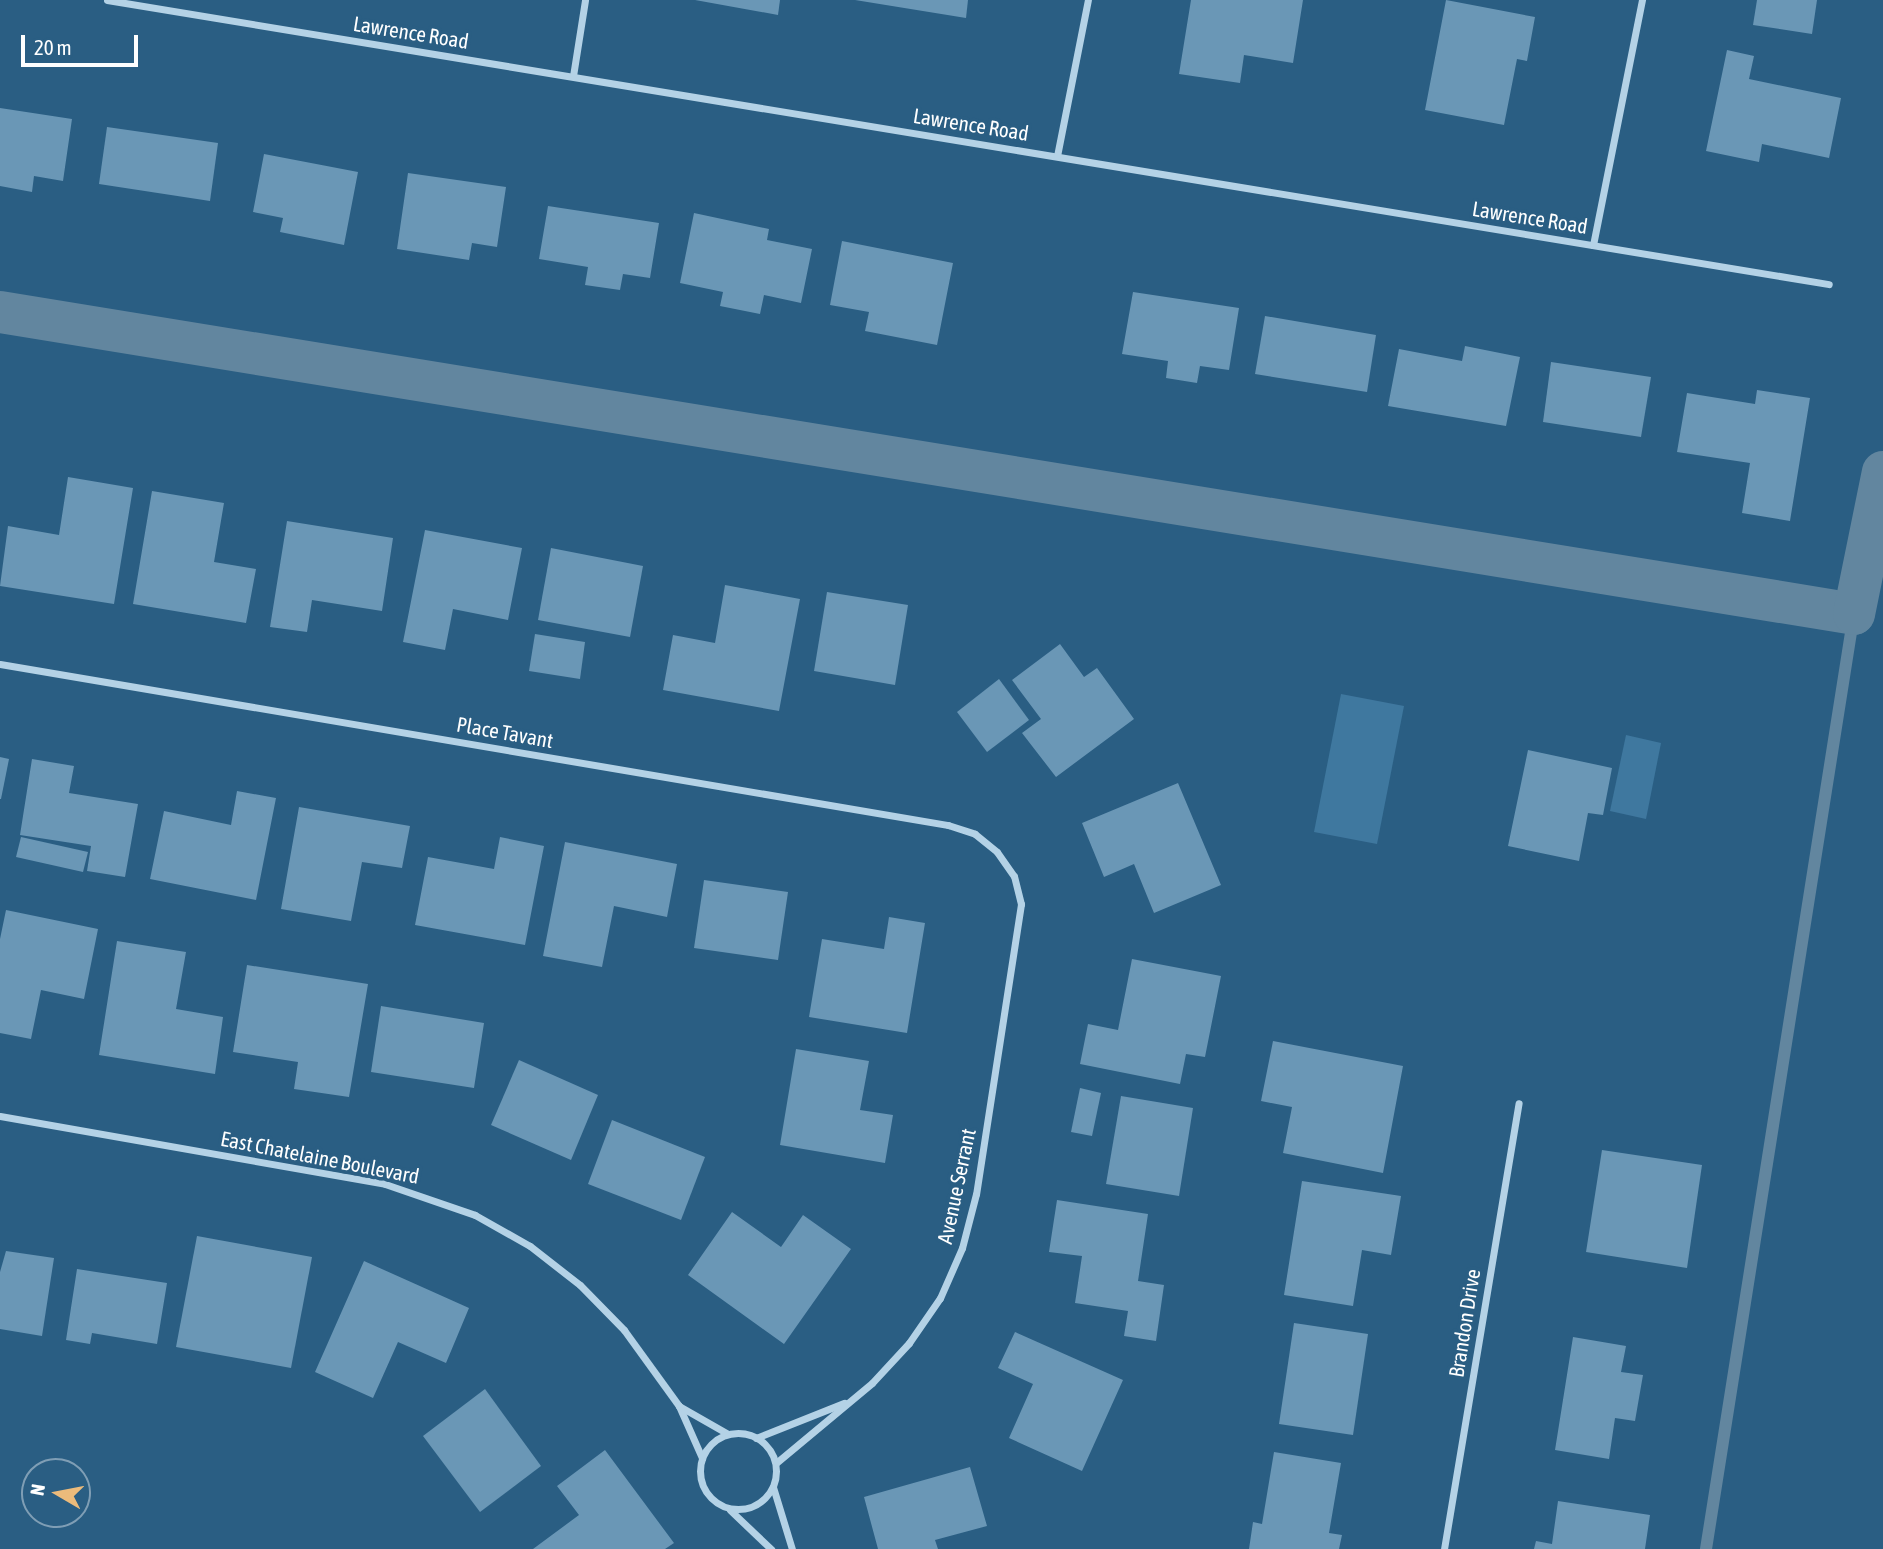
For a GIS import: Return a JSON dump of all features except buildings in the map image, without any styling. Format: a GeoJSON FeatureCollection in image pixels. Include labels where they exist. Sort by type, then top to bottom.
{"type":"FeatureCollection","features":[{"type":"Feature","properties":{"kind":"street","name":"Lawrence Road"},"geometry":{"type":"LineString","coordinates":[[107,0],[1829,284]]}},
{"type":"Feature","properties":{"kind":"street"},"geometry":{"type":"LineString","coordinates":[[573,76],[585,0]]}},
{"type":"Feature","properties":{"kind":"street"},"geometry":{"type":"LineString","coordinates":[[1057,156],[1088,0]]}},
{"type":"Feature","properties":{"kind":"street"},"geometry":{"type":"LineString","coordinates":[[1593,245],[1642,0]]}},
{"type":"Feature","properties":{"kind":"street","name":"Place Tavant"},"geometry":{"type":"LineString","coordinates":[[0,664],[948,825],[975,835],[997,852]]}},
{"type":"Feature","properties":{"kind":"street","name":"Avenue Serrant"},"geometry":{"type":"LineString","coordinates":[[776,1463],[851,1400],[909,1343],[940,1298],[962,1248],[976,1194],[1021,904],[1014,876],[997,852]]}},
{"type":"Feature","properties":{"kind":"street","name":"Brandon Drive"},"geometry":{"type":"LineString","coordinates":[[1444,1549],[1519,1103]]}},
{"type":"Feature","properties":{"kind":"street","name":"East Chatelaine Boulevard"},"geometry":{"type":"LineString","coordinates":[[0,1116],[385,1184],[475,1215],[530,1246],[580,1285],[624,1331],[678,1406],[702,1458]]}},
{"type":"Feature","properties":{"kind":"street"},"geometry":{"type":"LineString","coordinates":[[771,1549],[730,1510],[708,1496],[699,1471],[702,1458],[708,1447],[729,1434],[756,1438],[851,1400]]}},
{"type":"Feature","properties":{"kind":"street","name":"East Chatelaine Boulevard"},"geometry":{"type":"LineString","coordinates":[[678,1406],[729,1434]]}},
{"type":"Feature","properties":{"kind":"street"},"geometry":{"type":"LineString","coordinates":[[756,1438],[771,1451],[776,1463],[774,1487],[792,1549]]}},
{"type":"Feature","properties":{"kind":"street"},"geometry":{"type":"LineString","coordinates":[[730,1510],[756,1506],[774,1487]]}},
{"type":"Feature","properties":{"kind":"shaded area"},"geometry":{"type":"Polygon","coordinates":[[[1341,694],[1404,706],[1377,844],[1314,832],[1341,694]]]}},
{"type":"Feature","properties":{"kind":"shaded area"},"geometry":{"type":"Polygon","coordinates":[[[1626,735],[1661,743],[1646,819],[1610,811],[1626,735]]]}},
{"type":"Feature","properties":{"kind":"waterway"},"geometry":{"type":"LineString","coordinates":[[0,312],[1854,614],[1883,472]]}},
{"type":"Feature","properties":{"kind":"waterway"},"geometry":{"type":"LineString","coordinates":[[1706,1549],[1854,614]]}}]}
